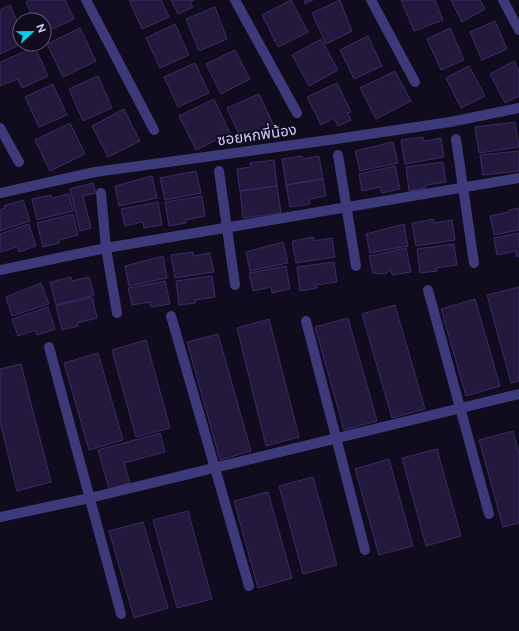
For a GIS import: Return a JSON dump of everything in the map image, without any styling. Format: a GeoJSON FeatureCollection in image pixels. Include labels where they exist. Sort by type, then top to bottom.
{"type":"FeatureCollection","features":[{"type":"Feature","properties":{"kind":"street"},"geometry":{"type":"LineString","coordinates":[[86,0],[154,130]]}},
{"type":"Feature","properties":{"kind":"street"},"geometry":{"type":"LineString","coordinates":[[236,0],[297,113]]}},
{"type":"Feature","properties":{"kind":"street"},"geometry":{"type":"LineString","coordinates":[[371,0],[415,82]]}},
{"type":"Feature","properties":{"kind":"street"},"geometry":{"type":"LineString","coordinates":[[503,0],[519,30]]}},
{"type":"Feature","properties":{"kind":"street","name":"ซอยหกพี่น้อง"},"geometry":{"type":"LineString","coordinates":[[0,193],[95,172],[344,138],[450,122],[519,108]]}},
{"type":"Feature","properties":{"kind":"street"},"geometry":{"type":"LineString","coordinates":[[0,128],[19,162]]}},
{"type":"Feature","properties":{"kind":"street"},"geometry":{"type":"LineString","coordinates":[[456,139],[474,263]]}},
{"type":"Feature","properties":{"kind":"street"},"geometry":{"type":"LineString","coordinates":[[338,155],[356,266]]}},
{"type":"Feature","properties":{"kind":"street"},"geometry":{"type":"LineString","coordinates":[[219,171],[235,285]]}},
{"type":"Feature","properties":{"kind":"street"},"geometry":{"type":"LineString","coordinates":[[0,270],[106,248],[519,178]]}},
{"type":"Feature","properties":{"kind":"street"},"geometry":{"type":"LineString","coordinates":[[101,193],[106,248],[118,313]]}},
{"type":"Feature","properties":{"kind":"street"},"geometry":{"type":"LineString","coordinates":[[428,290],[489,514]]}},
{"type":"Feature","properties":{"kind":"street"},"geometry":{"type":"LineString","coordinates":[[171,316],[249,586]]}},
{"type":"Feature","properties":{"kind":"street"},"geometry":{"type":"LineString","coordinates":[[306,322],[365,550]]}},
{"type":"Feature","properties":{"kind":"street"},"geometry":{"type":"LineString","coordinates":[[50,348],[121,614]]}},
{"type":"Feature","properties":{"kind":"street"},"geometry":{"type":"LineString","coordinates":[[0,517],[90,498],[519,394]]}},
{"type":"Feature","properties":{"kind":"building"},"geometry":{"type":"Polygon","coordinates":[[[29,0],[65,0],[74,19],[52,29],[52,12],[30,12],[26,2],[29,0]]]}},
{"type":"Feature","properties":{"kind":"building"},"geometry":{"type":"Polygon","coordinates":[[[129,0],[161,0],[169,17],[142,29],[129,0]]]}},
{"type":"Feature","properties":{"kind":"building"},"geometry":{"type":"Polygon","coordinates":[[[171,0],[194,0],[190,2],[193,7],[178,14],[171,0]]]}},
{"type":"Feature","properties":{"kind":"building"},"geometry":{"type":"Polygon","coordinates":[[[291,0],[308,32],[278,47],[262,15],[291,0]]]}},
{"type":"Feature","properties":{"kind":"building"},"geometry":{"type":"Polygon","coordinates":[[[304,0],[313,0],[305,4],[304,0]]]}},
{"type":"Feature","properties":{"kind":"building"},"geometry":{"type":"Polygon","coordinates":[[[340,0],[352,31],[326,44],[312,13],[340,0]]]}},
{"type":"Feature","properties":{"kind":"building"},"geometry":{"type":"Polygon","coordinates":[[[401,0],[435,0],[443,20],[414,31],[401,0]]]}},
{"type":"Feature","properties":{"kind":"building"},"geometry":{"type":"Polygon","coordinates":[[[451,0],[480,0],[485,9],[462,22],[451,0]]]}},
{"type":"Feature","properties":{"kind":"building"},"geometry":{"type":"Polygon","coordinates":[[[10,5],[13,12],[12,48],[0,54],[0,10],[10,5]]]}},
{"type":"Feature","properties":{"kind":"building"},"geometry":{"type":"Polygon","coordinates":[[[215,7],[227,39],[199,51],[186,19],[215,7]]]}},
{"type":"Feature","properties":{"kind":"building"},"geometry":{"type":"Polygon","coordinates":[[[495,21],[507,49],[482,60],[470,32],[495,21]]]}},
{"type":"Feature","properties":{"kind":"building"},"geometry":{"type":"Polygon","coordinates":[[[175,24],[189,55],[160,68],[146,38],[175,24]]]}},
{"type":"Feature","properties":{"kind":"building"},"geometry":{"type":"Polygon","coordinates":[[[80,28],[96,61],[63,77],[51,52],[52,42],[80,28]]]}},
{"type":"Feature","properties":{"kind":"building"},"geometry":{"type":"Polygon","coordinates":[[[450,28],[464,60],[441,70],[427,39],[450,28]]]}},
{"type":"Feature","properties":{"kind":"building"},"geometry":{"type":"Polygon","coordinates":[[[368,36],[382,66],[354,79],[340,50],[368,36]]]}},
{"type":"Feature","properties":{"kind":"building"},"geometry":{"type":"Polygon","coordinates":[[[321,39],[338,70],[309,86],[292,55],[321,39]]]}},
{"type":"Feature","properties":{"kind":"building"},"geometry":{"type":"Polygon","coordinates":[[[235,50],[250,79],[221,94],[206,64],[235,50]]]}},
{"type":"Feature","properties":{"kind":"building"},"geometry":{"type":"Polygon","coordinates":[[[23,52],[37,52],[48,76],[22,88],[18,79],[0,86],[0,62],[23,52]]]}},
{"type":"Feature","properties":{"kind":"building"},"geometry":{"type":"Polygon","coordinates":[[[514,61],[519,72],[519,96],[505,103],[490,74],[514,61]]]}},
{"type":"Feature","properties":{"kind":"building"},"geometry":{"type":"Polygon","coordinates":[[[195,63],[209,93],[178,107],[164,77],[195,63]]]}},
{"type":"Feature","properties":{"kind":"building"},"geometry":{"type":"Polygon","coordinates":[[[469,66],[485,96],[461,108],[446,78],[469,66]]]}},
{"type":"Feature","properties":{"kind":"building"},"geometry":{"type":"Polygon","coordinates":[[[395,71],[411,101],[376,119],[360,88],[395,71]]]}},
{"type":"Feature","properties":{"kind":"building"},"geometry":{"type":"Polygon","coordinates":[[[98,76],[112,108],[83,121],[69,89],[98,76]]]}},
{"type":"Feature","properties":{"kind":"building"},"geometry":{"type":"Polygon","coordinates":[[[337,83],[351,112],[347,113],[351,120],[338,126],[334,118],[321,125],[307,97],[337,83]]]}},
{"type":"Feature","properties":{"kind":"building"},"geometry":{"type":"Polygon","coordinates":[[[53,84],[67,115],[39,127],[25,97],[53,84]]]}},
{"type":"Feature","properties":{"kind":"building"},"geometry":{"type":"Polygon","coordinates":[[[259,94],[274,126],[242,141],[227,108],[259,94]]]}},
{"type":"Feature","properties":{"kind":"building"},"geometry":{"type":"Polygon","coordinates":[[[214,99],[230,133],[196,150],[179,116],[214,99]]]}},
{"type":"Feature","properties":{"kind":"building"},"geometry":{"type":"Polygon","coordinates":[[[124,109],[140,141],[108,157],[92,126],[124,109]]]}},
{"type":"Feature","properties":{"kind":"building"},"geometry":{"type":"Polygon","coordinates":[[[515,122],[519,147],[479,153],[475,127],[515,122]]]}},
{"type":"Feature","properties":{"kind":"building"},"geometry":{"type":"Polygon","coordinates":[[[70,123],[85,154],[50,171],[35,140],[70,123]]]}},
{"type":"Feature","properties":{"kind":"building"},"geometry":{"type":"Polygon","coordinates":[[[423,137],[424,141],[441,138],[444,157],[405,164],[401,140],[423,137]]]}},
{"type":"Feature","properties":{"kind":"building"},"geometry":{"type":"Polygon","coordinates":[[[393,142],[398,163],[360,171],[355,151],[393,142]]]}},
{"type":"Feature","properties":{"kind":"building"},"geometry":{"type":"Polygon","coordinates":[[[519,151],[519,171],[483,175],[480,155],[519,151]]]}},
{"type":"Feature","properties":{"kind":"building"},"geometry":{"type":"Polygon","coordinates":[[[302,156],[303,159],[319,156],[323,179],[286,185],[282,159],[302,156]]]}},
{"type":"Feature","properties":{"kind":"building"},"geometry":{"type":"Polygon","coordinates":[[[274,160],[277,186],[240,191],[237,169],[251,167],[250,163],[274,160]]]}},
{"type":"Feature","properties":{"kind":"building"},"geometry":{"type":"Polygon","coordinates":[[[443,162],[446,182],[426,185],[426,188],[409,191],[406,167],[443,162]]]}},
{"type":"Feature","properties":{"kind":"building"},"geometry":{"type":"Polygon","coordinates":[[[395,166],[400,189],[382,193],[380,187],[362,191],[359,174],[395,166]]]}},
{"type":"Feature","properties":{"kind":"building"},"geometry":{"type":"Polygon","coordinates":[[[196,171],[201,193],[165,200],[160,178],[196,171]]]}},
{"type":"Feature","properties":{"kind":"building"},"geometry":{"type":"Polygon","coordinates":[[[152,176],[157,198],[119,206],[115,186],[152,176]]]}},
{"type":"Feature","properties":{"kind":"building"},"geometry":{"type":"Polygon","coordinates":[[[323,179],[326,196],[309,199],[310,204],[290,207],[286,185],[323,179]]]}},
{"type":"Feature","properties":{"kind":"building"},"geometry":{"type":"Polygon","coordinates":[[[93,183],[96,193],[83,196],[91,228],[80,231],[70,189],[93,183]]]}},
{"type":"Feature","properties":{"kind":"building"},"geometry":{"type":"Polygon","coordinates":[[[277,186],[281,213],[243,218],[240,191],[277,186]]]}},
{"type":"Feature","properties":{"kind":"building"},"geometry":{"type":"Polygon","coordinates":[[[69,194],[73,211],[37,220],[32,199],[51,195],[52,198],[69,194]]]}},
{"type":"Feature","properties":{"kind":"building"},"geometry":{"type":"Polygon","coordinates":[[[202,196],[205,216],[185,220],[186,223],[169,226],[165,202],[202,196]]]}},
{"type":"Feature","properties":{"kind":"building"},"geometry":{"type":"Polygon","coordinates":[[[23,200],[30,221],[0,231],[0,210],[5,208],[4,206],[23,200]]]}},
{"type":"Feature","properties":{"kind":"building"},"geometry":{"type":"Polygon","coordinates":[[[158,202],[162,225],[144,228],[143,222],[125,226],[121,209],[158,202]]]}},
{"type":"Feature","properties":{"kind":"building"},"geometry":{"type":"Polygon","coordinates":[[[519,208],[519,230],[494,235],[490,216],[519,208]]]}},
{"type":"Feature","properties":{"kind":"building"},"geometry":{"type":"Polygon","coordinates":[[[73,214],[78,235],[59,240],[59,243],[43,247],[37,223],[73,214]]]}},
{"type":"Feature","properties":{"kind":"building"},"geometry":{"type":"Polygon","coordinates":[[[434,219],[434,223],[452,220],[455,240],[416,246],[412,223],[434,219]]]}},
{"type":"Feature","properties":{"kind":"building"},"geometry":{"type":"Polygon","coordinates":[[[29,224],[36,246],[19,252],[17,247],[0,252],[0,234],[29,224]]]}},
{"type":"Feature","properties":{"kind":"building"},"geometry":{"type":"Polygon","coordinates":[[[404,224],[408,246],[370,253],[366,234],[404,224]]]}},
{"type":"Feature","properties":{"kind":"building"},"geometry":{"type":"Polygon","coordinates":[[[519,233],[519,256],[517,257],[515,251],[497,255],[494,238],[519,233]]]}},
{"type":"Feature","properties":{"kind":"building"},"geometry":{"type":"Polygon","coordinates":[[[314,237],[314,241],[332,238],[335,257],[296,263],[292,241],[314,237]]]}},
{"type":"Feature","properties":{"kind":"building"},"geometry":{"type":"Polygon","coordinates":[[[283,242],[288,263],[250,271],[246,252],[283,242]]]}},
{"type":"Feature","properties":{"kind":"building"},"geometry":{"type":"Polygon","coordinates":[[[454,244],[457,265],[436,268],[437,271],[420,273],[417,249],[454,244]]]}},
{"type":"Feature","properties":{"kind":"building"},"geometry":{"type":"Polygon","coordinates":[[[406,248],[411,272],[392,275],[391,270],[385,274],[373,273],[369,256],[406,248]]]}},
{"type":"Feature","properties":{"kind":"building"},"geometry":{"type":"Polygon","coordinates":[[[193,252],[193,256],[210,253],[214,272],[175,278],[171,255],[193,252]]]}},
{"type":"Feature","properties":{"kind":"building"},"geometry":{"type":"Polygon","coordinates":[[[163,256],[167,278],[129,286],[125,266],[163,256]]]}},
{"type":"Feature","properties":{"kind":"building"},"geometry":{"type":"Polygon","coordinates":[[[334,262],[337,282],[316,285],[317,288],[300,291],[297,267],[334,262]]]}},
{"type":"Feature","properties":{"kind":"building"},"geometry":{"type":"Polygon","coordinates":[[[286,266],[290,289],[272,293],[271,287],[253,291],[249,273],[286,266]]]}},
{"type":"Feature","properties":{"kind":"building"},"geometry":{"type":"Polygon","coordinates":[[[212,276],[215,297],[195,300],[196,303],[179,305],[176,281],[212,276]]]}},
{"type":"Feature","properties":{"kind":"building"},"geometry":{"type":"Polygon","coordinates":[[[71,277],[72,281],[89,277],[94,295],[56,305],[50,282],[71,277]]]}},
{"type":"Feature","properties":{"kind":"building"},"geometry":{"type":"Polygon","coordinates":[[[165,281],[170,304],[151,307],[150,302],[132,305],[128,288],[165,281]]]}},
{"type":"Feature","properties":{"kind":"building"},"geometry":{"type":"Polygon","coordinates":[[[41,283],[49,304],[12,316],[6,297],[41,283]]]}},
{"type":"Feature","properties":{"kind":"building"},"geometry":{"type":"Polygon","coordinates":[[[519,287],[519,381],[511,383],[487,295],[519,287]]]}},
{"type":"Feature","properties":{"kind":"building"},"geometry":{"type":"Polygon","coordinates":[[[92,297],[97,318],[77,323],[78,326],[62,330],[56,306],[92,297]]]}},
{"type":"Feature","properties":{"kind":"building"},"geometry":{"type":"Polygon","coordinates":[[[475,299],[500,386],[466,396],[441,309],[475,299]]]}},
{"type":"Feature","properties":{"kind":"building"},"geometry":{"type":"Polygon","coordinates":[[[395,305],[425,409],[392,418],[362,314],[395,305]]]}},
{"type":"Feature","properties":{"kind":"building"},"geometry":{"type":"Polygon","coordinates":[[[48,307],[55,329],[37,335],[35,330],[18,336],[12,319],[48,307]]]}},
{"type":"Feature","properties":{"kind":"building"},"geometry":{"type":"Polygon","coordinates":[[[348,318],[377,421],[344,430],[315,327],[348,318]]]}},
{"type":"Feature","properties":{"kind":"building"},"geometry":{"type":"Polygon","coordinates":[[[269,319],[299,437],[266,446],[237,328],[269,319]]]}},
{"type":"Feature","properties":{"kind":"building"},"geometry":{"type":"Polygon","coordinates":[[[218,334],[251,451],[220,460],[187,342],[218,334]]]}},
{"type":"Feature","properties":{"kind":"building"},"geometry":{"type":"Polygon","coordinates":[[[146,340],[170,428],[136,437],[112,350],[146,340]]]}},
{"type":"Feature","properties":{"kind":"building"},"geometry":{"type":"Polygon","coordinates":[[[98,353],[123,440],[89,450],[64,363],[98,353]]]}},
{"type":"Feature","properties":{"kind":"building"},"geometry":{"type":"Polygon","coordinates":[[[21,364],[51,482],[17,491],[0,422],[0,369],[21,364]]]}},
{"type":"Feature","properties":{"kind":"building"},"geometry":{"type":"Polygon","coordinates":[[[513,431],[519,453],[519,523],[503,527],[479,440],[513,431]]]}},
{"type":"Feature","properties":{"kind":"building"},"geometry":{"type":"Polygon","coordinates":[[[160,433],[165,452],[124,463],[130,483],[109,489],[98,450],[160,433]]]}},
{"type":"Feature","properties":{"kind":"building"},"geometry":{"type":"Polygon","coordinates":[[[437,449],[461,536],[426,546],[402,458],[437,449]]]}},
{"type":"Feature","properties":{"kind":"building"},"geometry":{"type":"Polygon","coordinates":[[[389,459],[413,546],[379,555],[355,469],[389,459]]]}},
{"type":"Feature","properties":{"kind":"building"},"geometry":{"type":"Polygon","coordinates":[[[313,477],[337,565],[303,574],[279,486],[313,477]]]}},
{"type":"Feature","properties":{"kind":"building"},"geometry":{"type":"Polygon","coordinates":[[[268,492],[292,578],[258,588],[234,501],[268,492]]]}},
{"type":"Feature","properties":{"kind":"building"},"geometry":{"type":"Polygon","coordinates":[[[188,511],[212,599],[177,608],[153,520],[188,511]]]}},
{"type":"Feature","properties":{"kind":"building"},"geometry":{"type":"Polygon","coordinates":[[[143,522],[168,608],[134,618],[109,531],[143,522]]]}}]}
